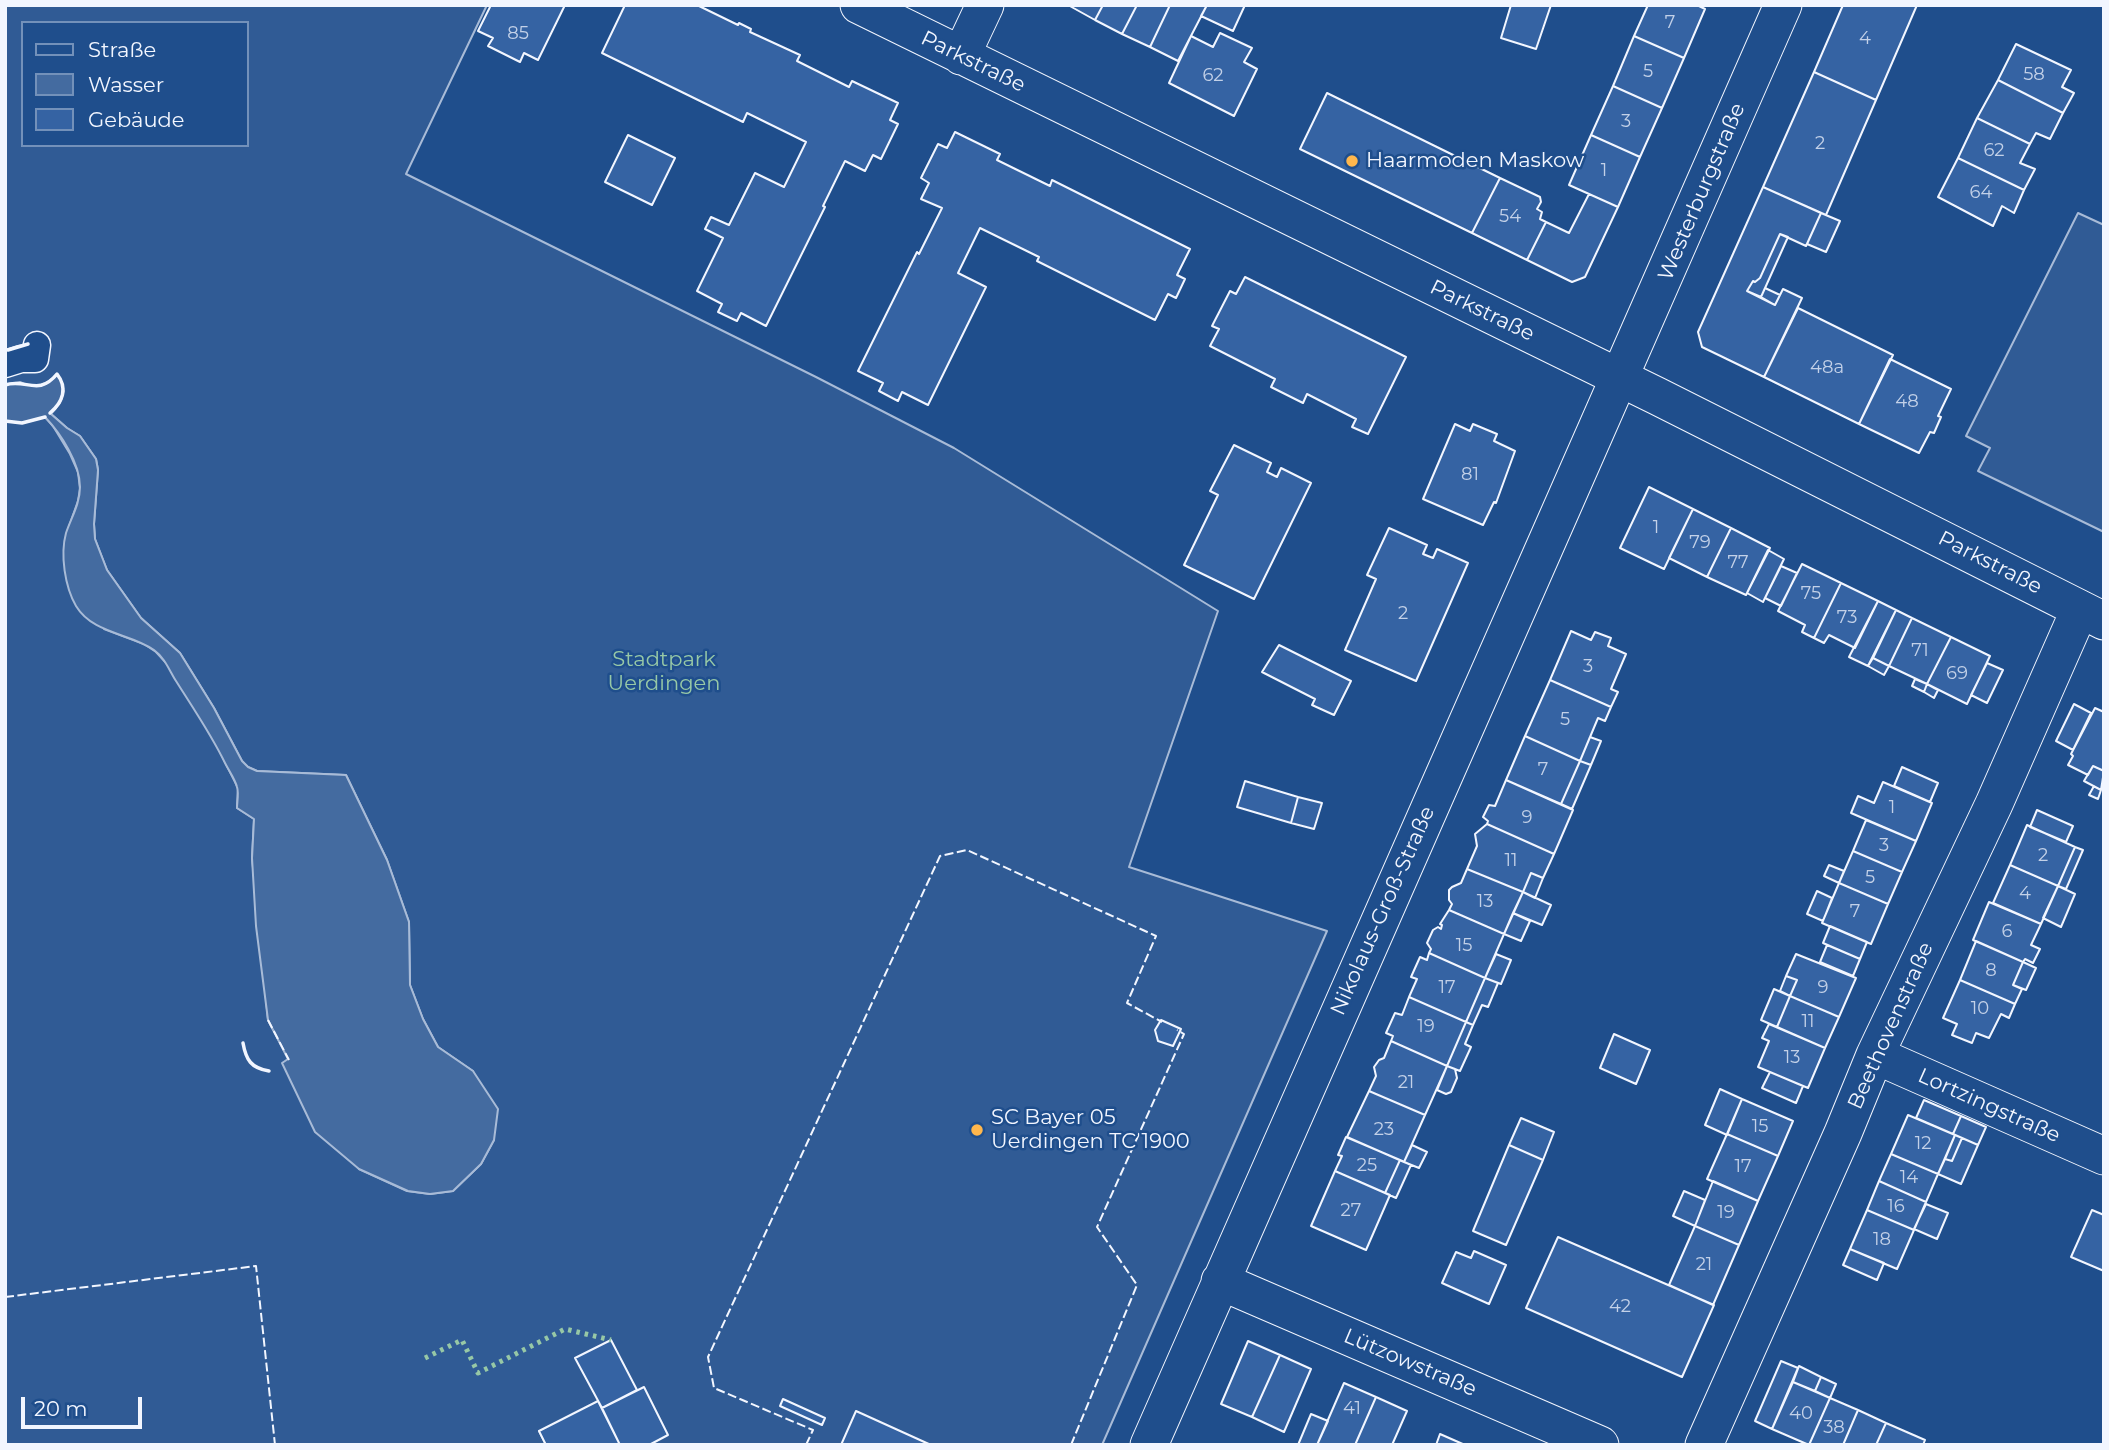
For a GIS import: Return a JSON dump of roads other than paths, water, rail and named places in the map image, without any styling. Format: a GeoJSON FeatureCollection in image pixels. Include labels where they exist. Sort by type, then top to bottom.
{"type":"FeatureCollection","features":[{"type":"Feature","properties":{"kind":"street","name":"Parkstraße"},"geometry":{"type":"LineString","coordinates":[[859,5],[1621,379],[2092,615]]}},
{"type":"Feature","properties":{"kind":"street"},"geometry":{"type":"LineString","coordinates":[[961,56],[985,5]]}},
{"type":"Feature","properties":{"kind":"street","name":"Westerburgstraße"},"geometry":{"type":"LineString","coordinates":[[1621,379],[1783,5]]}},
{"type":"Feature","properties":{"kind":"street"},"geometry":{"type":"LineString","coordinates":[[5,364],[21,359],[36,359],[37,345]]}},
{"type":"Feature","properties":{"kind":"street","name":"Nikolaus-Groß-Straße"},"geometry":{"type":"LineString","coordinates":[[1149,1445],[1621,379]]}},
{"type":"Feature","properties":{"kind":"street","name":"Beethovenstraße"},"geometry":{"type":"LineString","coordinates":[[1704,1445],[1875,1055],[1994,804],[2092,615]]}},
{"type":"Feature","properties":{"kind":"street","name":"Lortzingstraße"},"geometry":{"type":"LineString","coordinates":[[1875,1055],[2104,1156]]}},
{"type":"Feature","properties":{"kind":"street","name":"Lützowstraße"},"geometry":{"type":"LineString","coordinates":[[1220,1281],[1600,1445]]}},
{"type":"Feature","properties":{"kind":"water"},"geometry":{"type":"Polygon","coordinates":[[[57,374],[63,390],[58,405],[51,414],[80,436],[96,459],[98,470],[95,539],[107,570],[141,618],[180,653],[214,708],[242,761],[257,771],[346,775],[387,860],[409,922],[410,985],[423,1019],[438,1047],[473,1071],[498,1109],[494,1140],[481,1164],[453,1191],[430,1194],[408,1191],[359,1169],[315,1132],[282,1063],[288,1059],[268,1020],[256,926],[252,858],[254,819],[237,808],[238,789],[233,778],[208,731],[161,657],[144,644],[92,622],[76,606],[66,580],[63,551],[80,487],[77,468],[63,440],[45,417],[22,423],[5,421],[5,385],[12,383],[38,386],[50,381],[57,374]]]}},
{"type":"Feature","properties":{"kind":"place","name":"Haarmoden Maskow"},"geometry":{"type":"Point","coordinates":[1352,161]}},
{"type":"Feature","properties":{"kind":"place","name":"SC Bayer 05 Uerdingen TC 1900"},"geometry":{"type":"Point","coordinates":[977,1130]}},
{"type":"Feature","properties":{"kind":"park label","name":"Stadtpark Uerdingen"},"geometry":{"type":"Point","coordinates":[664,672]}}]}
